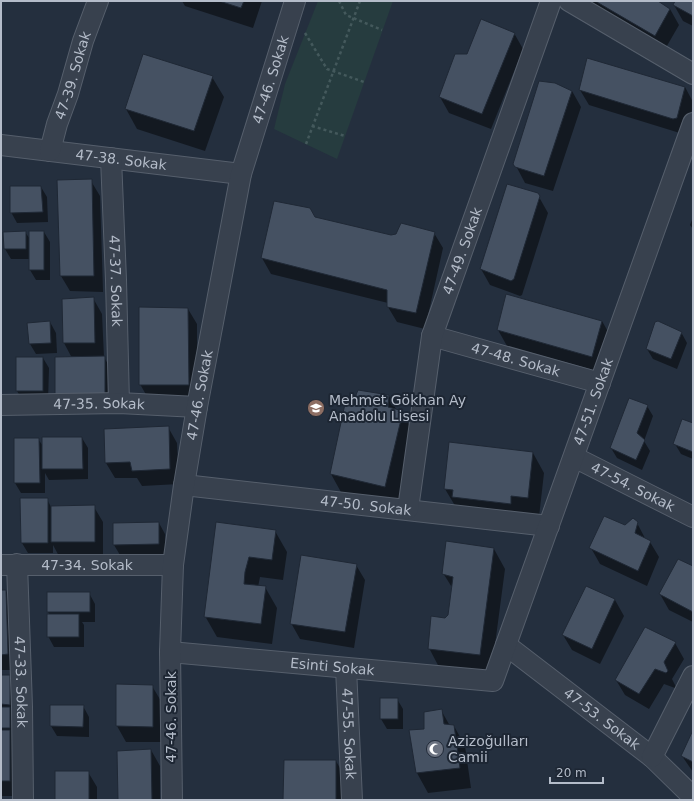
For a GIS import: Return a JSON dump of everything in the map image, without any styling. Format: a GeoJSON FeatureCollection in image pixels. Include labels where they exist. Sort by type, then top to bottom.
{"type":"FeatureCollection","features":[{"type":"Feature","properties":{"kind":"street","name":"47-39. Sokak"},"geometry":{"type":"LineString","coordinates":[[50,151],[83,40],[98,1]]}},
{"type":"Feature","properties":{"kind":"street","name":"47-49. Sokak"},"geometry":{"type":"LineString","coordinates":[[408,509],[432,336],[551,1]]}},
{"type":"Feature","properties":{"kind":"street"},"geometry":{"type":"LineString","coordinates":[[569,1],[693,74]]}},
{"type":"Feature","properties":{"kind":"street","name":"47-46. Sokak"},"geometry":{"type":"LineString","coordinates":[[172,800],[170,652],[173,565],[184,485],[197,407],[241,174],[293,6]]}},
{"type":"Feature","properties":{"kind":"street","name":"47-51. Sokak"},"geometry":{"type":"LineString","coordinates":[[493,680],[693,123]]}},
{"type":"Feature","properties":{"kind":"street","name":"47-38. Sokak"},"geometry":{"type":"LineString","coordinates":[[1,145],[241,174]]}},
{"type":"Feature","properties":{"kind":"street","name":"47-37. Sokak"},"geometry":{"type":"LineString","coordinates":[[111,158],[119,404]]}},
{"type":"Feature","properties":{"kind":"street","name":"47-48. Sokak"},"geometry":{"type":"LineString","coordinates":[[432,336],[600,383]]}},
{"type":"Feature","properties":{"kind":"street","name":"47-35. Sokak"},"geometry":{"type":"LineString","coordinates":[[1,405],[119,404],[197,407]]}},
{"type":"Feature","properties":{"kind":"street","name":"47-54. Sokak"},"geometry":{"type":"LineString","coordinates":[[574,456],[691,511]]}},
{"type":"Feature","properties":{"kind":"street","name":"47-50. Sokak"},"geometry":{"type":"LineString","coordinates":[[184,485],[549,526]]}},
{"type":"Feature","properties":{"kind":"street","name":"47-34. Sokak"},"geometry":{"type":"LineString","coordinates":[[9,564],[173,565]]}},
{"type":"Feature","properties":{"kind":"street","name":"47-33. Sokak"},"geometry":{"type":"LineString","coordinates":[[9,564],[22,707],[23,800]]}},
{"type":"Feature","properties":{"kind":"street","name":"47-53. Sokak"},"geometry":{"type":"LineString","coordinates":[[506,645],[652,757],[693,797]]}},
{"type":"Feature","properties":{"kind":"street","name":"Esinti Sokak"},"geometry":{"type":"LineString","coordinates":[[170,652],[493,680]]}},
{"type":"Feature","properties":{"kind":"street","name":"47-55. Sokak"},"geometry":{"type":"LineString","coordinates":[[346,668],[352,800]]}},
{"type":"Feature","properties":{"kind":"street"},"geometry":{"type":"LineString","coordinates":[[652,757],[693,676]]}},
{"type":"Feature","properties":{"kind":"path"},"geometry":{"type":"LineString","coordinates":[[339,1],[346,15],[382,30]]}},
{"type":"Feature","properties":{"kind":"path"},"geometry":{"type":"LineString","coordinates":[[306,144],[360,1]]}},
{"type":"Feature","properties":{"kind":"path"},"geometry":{"type":"LineString","coordinates":[[293,6],[327,69],[364,82]]}},
{"type":"Feature","properties":{"kind":"path"},"geometry":{"type":"LineString","coordinates":[[312,126],[345,136]]}},
{"type":"Feature","properties":{"kind":"green space"},"geometry":{"type":"Polygon","coordinates":[[[318,1],[393,1],[337,159],[274,129],[285,84],[318,1]]]}},
{"type":"Feature","properties":{"kind":"building"},"geometry":{"type":"Polygon","coordinates":[[[219,1],[244,1],[241,8],[219,1]]]}},
{"type":"Feature","properties":{"kind":"building"},"geometry":{"type":"Polygon","coordinates":[[[595,1],[658,1],[670,9],[655,36],[595,1]]]}},
{"type":"Feature","properties":{"kind":"building"},"geometry":{"type":"Polygon","coordinates":[[[675,1],[693,1],[693,16],[673,5],[675,1]]]}},
{"type":"Feature","properties":{"kind":"building"},"geometry":{"type":"Polygon","coordinates":[[[481,19],[515,33],[482,114],[439,97],[455,54],[467,54],[481,19]]]}},
{"type":"Feature","properties":{"kind":"building"},"geometry":{"type":"Polygon","coordinates":[[[143,54],[213,76],[194,131],[125,109],[143,54]]]}},
{"type":"Feature","properties":{"kind":"building"},"geometry":{"type":"Polygon","coordinates":[[[587,58],[685,87],[677,118],[673,119],[579,90],[587,58]]]}},
{"type":"Feature","properties":{"kind":"building"},"geometry":{"type":"Polygon","coordinates":[[[539,81],[555,83],[572,91],[544,176],[515,167],[513,164],[539,81]]]}},
{"type":"Feature","properties":{"kind":"building"},"geometry":{"type":"Polygon","coordinates":[[[92,179],[94,276],[60,276],[57,180],[92,179]]]}},
{"type":"Feature","properties":{"kind":"building"},"geometry":{"type":"Polygon","coordinates":[[[507,184],[538,193],[540,196],[514,279],[511,281],[480,269],[507,184]]]}},
{"type":"Feature","properties":{"kind":"building"},"geometry":{"type":"Polygon","coordinates":[[[10,186],[41,186],[43,212],[10,213],[10,186]]]}},
{"type":"Feature","properties":{"kind":"building"},"geometry":{"type":"Polygon","coordinates":[[[274,201],[310,208],[315,217],[391,235],[396,234],[401,223],[435,232],[416,313],[387,307],[387,290],[261,258],[274,201]]]}},
{"type":"Feature","properties":{"kind":"building"},"geometry":{"type":"Polygon","coordinates":[[[26,231],[26,249],[4,249],[3,232],[26,231]]]}},
{"type":"Feature","properties":{"kind":"building"},"geometry":{"type":"Polygon","coordinates":[[[29,231],[44,231],[44,270],[29,270],[29,231]]]}},
{"type":"Feature","properties":{"kind":"building"},"geometry":{"type":"Polygon","coordinates":[[[506,294],[602,321],[592,357],[497,330],[506,294]]]}},
{"type":"Feature","properties":{"kind":"building"},"geometry":{"type":"Polygon","coordinates":[[[94,297],[95,343],[63,343],[62,299],[94,297]]]}},
{"type":"Feature","properties":{"kind":"building"},"geometry":{"type":"Polygon","coordinates":[[[139,307],[188,308],[189,385],[139,385],[139,307]]]}},
{"type":"Feature","properties":{"kind":"building"},"geometry":{"type":"Polygon","coordinates":[[[50,321],[51,343],[29,344],[27,323],[50,321]]]}},
{"type":"Feature","properties":{"kind":"building"},"geometry":{"type":"Polygon","coordinates":[[[658,321],[682,332],[671,359],[646,349],[655,322],[658,321]]]}},
{"type":"Feature","properties":{"kind":"building"},"geometry":{"type":"Polygon","coordinates":[[[105,356],[105,395],[55,395],[55,357],[105,356]]]}},
{"type":"Feature","properties":{"kind":"building"},"geometry":{"type":"Polygon","coordinates":[[[16,357],[43,357],[43,391],[16,391],[16,357]]]}},
{"type":"Feature","properties":{"kind":"building"},"geometry":{"type":"Polygon","coordinates":[[[358,390],[389,395],[388,407],[403,411],[385,487],[330,474],[346,399],[354,400],[358,390]]]}},
{"type":"Feature","properties":{"kind":"building"},"geometry":{"type":"Polygon","coordinates":[[[629,398],[648,405],[637,433],[645,440],[636,460],[610,448],[629,398]]]}},
{"type":"Feature","properties":{"kind":"building"},"geometry":{"type":"Polygon","coordinates":[[[682,419],[693,423],[693,452],[673,444],[682,419]]]}},
{"type":"Feature","properties":{"kind":"building"},"geometry":{"type":"Polygon","coordinates":[[[169,426],[170,469],[132,471],[130,462],[105,463],[104,429],[169,426]]]}},
{"type":"Feature","properties":{"kind":"building"},"geometry":{"type":"Polygon","coordinates":[[[42,437],[82,437],[83,469],[42,469],[42,437]]]}},
{"type":"Feature","properties":{"kind":"building"},"geometry":{"type":"Polygon","coordinates":[[[14,438],[39,438],[40,483],[14,483],[14,438]]]}},
{"type":"Feature","properties":{"kind":"building"},"geometry":{"type":"Polygon","coordinates":[[[449,442],[533,452],[528,498],[511,496],[511,504],[452,497],[453,490],[444,489],[449,442]]]}},
{"type":"Feature","properties":{"kind":"building"},"geometry":{"type":"Polygon","coordinates":[[[20,498],[48,498],[48,543],[21,543],[20,498]]]}},
{"type":"Feature","properties":{"kind":"building"},"geometry":{"type":"Polygon","coordinates":[[[95,505],[95,542],[51,542],[51,506],[95,505]]]}},
{"type":"Feature","properties":{"kind":"building"},"geometry":{"type":"Polygon","coordinates":[[[604,516],[625,525],[633,518],[638,522],[635,533],[651,541],[638,571],[589,548],[604,516]]]}},
{"type":"Feature","properties":{"kind":"building"},"geometry":{"type":"Polygon","coordinates":[[[159,522],[159,544],[113,545],[113,523],[159,522]]]}},
{"type":"Feature","properties":{"kind":"building"},"geometry":{"type":"Polygon","coordinates":[[[216,522],[276,530],[272,560],[249,557],[245,572],[244,584],[266,586],[261,624],[204,617],[216,522]]]}},
{"type":"Feature","properties":{"kind":"building"},"geometry":{"type":"Polygon","coordinates":[[[446,541],[494,548],[480,655],[428,649],[431,616],[445,618],[448,615],[453,577],[442,574],[446,541]]]}},
{"type":"Feature","properties":{"kind":"building"},"geometry":{"type":"Polygon","coordinates":[[[301,555],[357,564],[345,632],[290,624],[301,555]]]}},
{"type":"Feature","properties":{"kind":"building"},"geometry":{"type":"Polygon","coordinates":[[[678,559],[693,566],[693,612],[659,594],[678,559]]]}},
{"type":"Feature","properties":{"kind":"building"},"geometry":{"type":"Polygon","coordinates":[[[586,586],[615,599],[592,649],[562,635],[586,586]]]}},
{"type":"Feature","properties":{"kind":"building"},"geometry":{"type":"Polygon","coordinates":[[[1,590],[6,590],[8,654],[1,655],[1,590]]]}},
{"type":"Feature","properties":{"kind":"building"},"geometry":{"type":"Polygon","coordinates":[[[47,592],[90,592],[90,612],[47,612],[47,592]]]}},
{"type":"Feature","properties":{"kind":"building"},"geometry":{"type":"Polygon","coordinates":[[[47,614],[79,614],[79,637],[47,637],[47,614]]]}},
{"type":"Feature","properties":{"kind":"building"},"geometry":{"type":"Polygon","coordinates":[[[645,627],[676,642],[664,662],[668,671],[666,673],[655,669],[639,694],[615,680],[645,627]]]}},
{"type":"Feature","properties":{"kind":"building"},"geometry":{"type":"Polygon","coordinates":[[[1,675],[10,675],[10,705],[1,704],[1,675]]]}},
{"type":"Feature","properties":{"kind":"building"},"geometry":{"type":"Polygon","coordinates":[[[116,684],[153,685],[153,727],[116,726],[116,684]]]}},
{"type":"Feature","properties":{"kind":"building"},"geometry":{"type":"Polygon","coordinates":[[[380,698],[398,698],[398,719],[380,719],[380,698]]]}},
{"type":"Feature","properties":{"kind":"building"},"geometry":{"type":"Polygon","coordinates":[[[50,705],[84,705],[83,727],[50,726],[50,705]]]}},
{"type":"Feature","properties":{"kind":"building"},"geometry":{"type":"Polygon","coordinates":[[[1,707],[10,707],[10,728],[1,728],[1,707]]]}},
{"type":"Feature","properties":{"kind":"building","name":"Azizoğulları Camii"},"geometry":{"type":"Polygon","coordinates":[[[442,709],[444,724],[454,725],[460,768],[416,773],[409,730],[424,729],[424,712],[442,709]]]}},
{"type":"Feature","properties":{"kind":"building"},"geometry":{"type":"Polygon","coordinates":[[[1,730],[10,730],[10,781],[1,781],[1,730]]]}},
{"type":"Feature","properties":{"kind":"building"},"geometry":{"type":"Polygon","coordinates":[[[693,730],[693,762],[681,756],[693,730]]]}},
{"type":"Feature","properties":{"kind":"building"},"geometry":{"type":"Polygon","coordinates":[[[151,749],[152,800],[118,800],[117,751],[151,749]]]}},
{"type":"Feature","properties":{"kind":"building"},"geometry":{"type":"Polygon","coordinates":[[[284,760],[336,760],[336,800],[283,800],[284,760]]]}},
{"type":"Feature","properties":{"kind":"building"},"geometry":{"type":"Polygon","coordinates":[[[55,771],[89,771],[89,800],[55,800],[55,771]]]}},
{"type":"Feature","properties":{"kind":"place","name":"Mehmet Gökhan Ay Anadolu Lisesi"},"geometry":{"type":"Point","coordinates":[316,408]}},
{"type":"Feature","properties":{"kind":"place","name":"Azizoğulları Camii"},"geometry":{"type":"Point","coordinates":[435,749]}}]}
